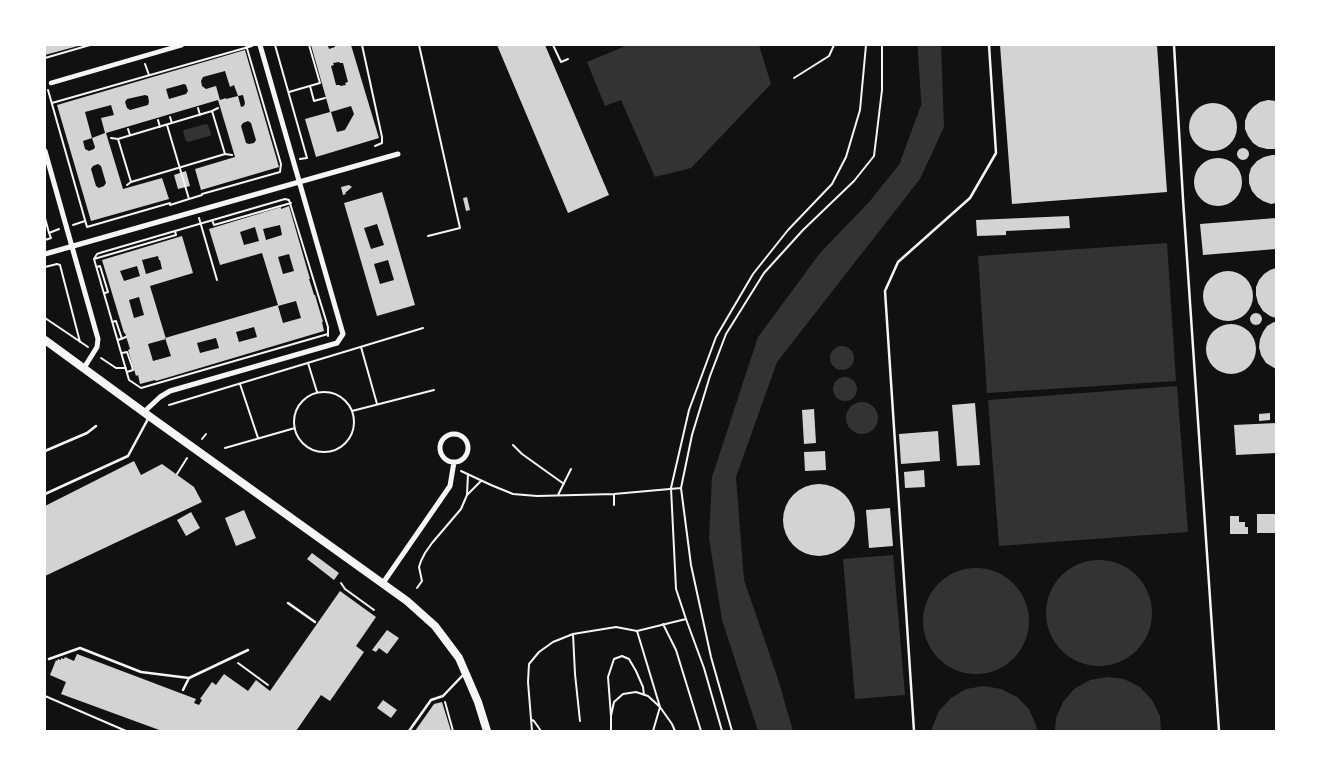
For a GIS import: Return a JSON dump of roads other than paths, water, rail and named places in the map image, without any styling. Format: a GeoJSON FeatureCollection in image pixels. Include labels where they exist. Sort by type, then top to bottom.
{"type":"FeatureCollection","features":[{"type":"Feature","properties":{"kind":"main road"},"geometry":{"type":"LineString","coordinates":[[45,340],[407,601],[435,626],[459,658],[478,702],[487,731]]}},
{"type":"Feature","properties":{"kind":"street"},"geometry":{"type":"LineString","coordinates":[[49,83],[182,45]]}},
{"type":"Feature","properties":{"kind":"street"},"geometry":{"type":"LineString","coordinates":[[147,414],[160,397],[170,391],[337,343],[343,334],[260,45]]}},
{"type":"Feature","properties":{"kind":"street"},"geometry":{"type":"LineString","coordinates":[[45,151],[98,340],[98,344],[84,368]]}},
{"type":"Feature","properties":{"kind":"street"},"geometry":{"type":"LineString","coordinates":[[45,254],[398,154]]}},
{"type":"Feature","properties":{"kind":"street"},"geometry":{"type":"LineString","coordinates":[[456,434],[466,441],[468,449],[465,457],[454,462],[445,459],[440,446],[447,435],[456,434]]}},
{"type":"Feature","properties":{"kind":"street"},"geometry":{"type":"LineString","coordinates":[[383,582],[450,486],[454,462]]}},
{"type":"Feature","properties":{"kind":"lane"},"geometry":{"type":"LineString","coordinates":[[914,731],[885,290],[898,262],[970,198],[996,153],[989,45]]}},
{"type":"Feature","properties":{"kind":"lane"},"geometry":{"type":"LineString","coordinates":[[1174,45],[1220,731]]}},
{"type":"Feature","properties":{"kind":"lane"},"geometry":{"type":"LineString","coordinates":[[45,494],[128,456],[147,414]]}},
{"type":"Feature","properties":{"kind":"lane"},"geometry":{"type":"LineString","coordinates":[[45,451],[87,433],[96,426]]}},
{"type":"Feature","properties":{"kind":"lane"},"geometry":{"type":"LineString","coordinates":[[288,604],[315,622]]}},
{"type":"Feature","properties":{"kind":"lane"},"geometry":{"type":"LineString","coordinates":[[49,660],[80,648],[141,672],[189,678],[248,650]]}},
{"type":"Feature","properties":{"kind":"lane"},"geometry":{"type":"LineString","coordinates":[[409,731],[431,700],[444,696],[466,672]]}},
{"type":"Feature","properties":{"kind":"lane"},"geometry":{"type":"LineString","coordinates":[[183,690],[189,678]]}},
{"type":"Feature","properties":{"kind":"waterway"},"geometry":{"type":"LineString","coordinates":[[911,163],[932,106],[928,45]]}}]}
